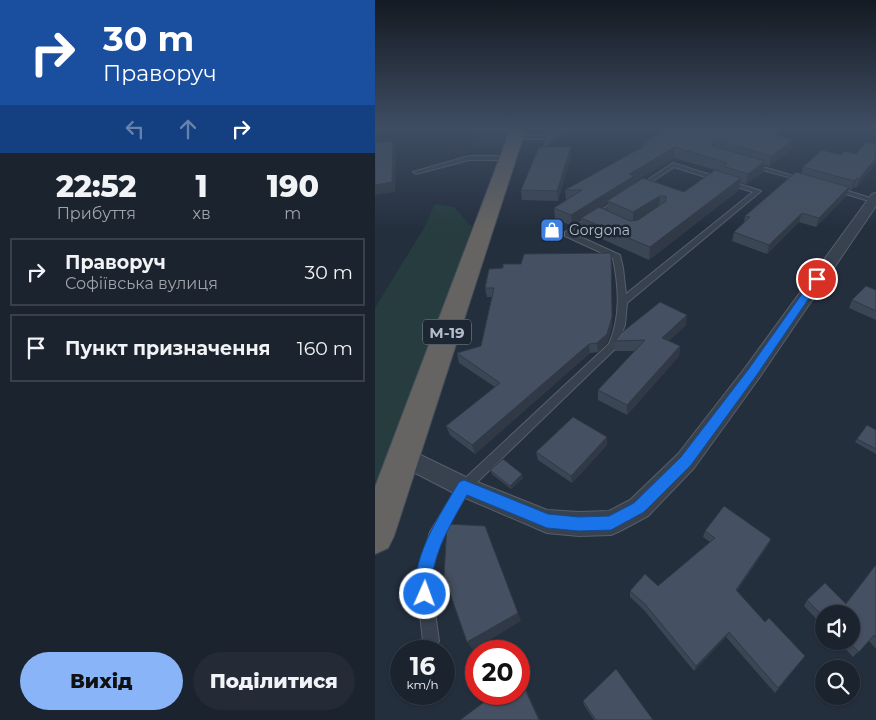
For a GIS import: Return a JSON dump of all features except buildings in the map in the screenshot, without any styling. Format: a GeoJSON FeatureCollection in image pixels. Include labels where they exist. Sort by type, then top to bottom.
{"type":"FeatureCollection","features":[{"type":"Feature","properties":{"kind":"highway","name":"М-19"},"geometry":{"type":"LineString","coordinates":[[375,536],[507,162]]}},
{"type":"Feature","properties":{"kind":"street"},"geometry":{"type":"LineString","coordinates":[[404,456],[464,487],[547,521],[579,524],[611,523],[639,508],[686,461],[752,373],[874,199]]}},
{"type":"Feature","properties":{"kind":"lane"},"geometry":{"type":"LineString","coordinates":[[416,172],[455,162]]}},
{"type":"Feature","properties":{"kind":"lane"},"geometry":{"type":"LineString","coordinates":[[742,162],[807,181]]}},
{"type":"Feature","properties":{"kind":"lane"},"geometry":{"type":"LineString","coordinates":[[617,257],[568,234],[603,216],[636,189],[673,165],[758,191],[621,303]]}},
{"type":"Feature","properties":{"kind":"lane"},"geometry":{"type":"LineString","coordinates":[[826,187],[874,199]]}},
{"type":"Feature","properties":{"kind":"lane"},"geometry":{"type":"LineString","coordinates":[[598,257],[617,257]]}},
{"type":"Feature","properties":{"kind":"lane"},"geometry":{"type":"LineString","coordinates":[[431,640],[423,578],[435,537],[464,487],[613,346],[619,333],[623,282],[617,257]]}},
{"type":"Feature","properties":{"kind":"green space"},"geometry":{"type":"Polygon","coordinates":[[[435,204],[454,207],[472,227],[375,512],[375,308],[424,228],[435,204]]]}},
{"type":"Feature","properties":{"kind":"place","name":"Gorgona"},"geometry":{"type":"Point","coordinates":[552,230]}},
{"type":"Feature","properties":{"kind":"route"},"geometry":{"type":"LineString","coordinates":[[425,594],[423,578],[435,537],[464,487],[547,521],[579,524],[611,523],[639,508],[686,461],[752,373],[817,279]]}}]}
